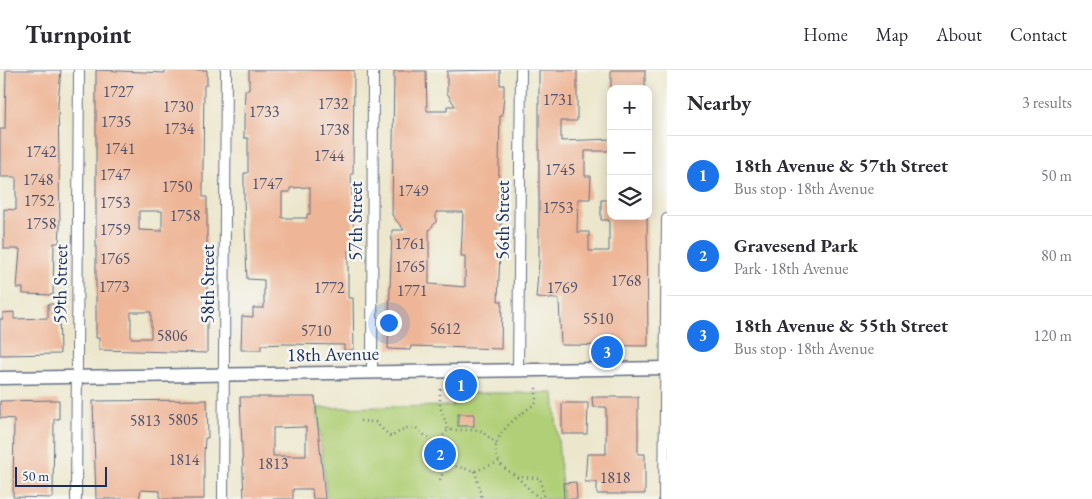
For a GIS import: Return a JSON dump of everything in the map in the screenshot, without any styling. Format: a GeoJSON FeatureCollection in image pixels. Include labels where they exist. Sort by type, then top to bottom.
{"type":"FeatureCollection","features":[{"type":"Feature","properties":{"kind":"street","name":"59th Street"},"geometry":{"type":"LineString","coordinates":[[76,499],[79,70]]}},
{"type":"Feature","properties":{"kind":"street","name":"58th Street"},"geometry":{"type":"LineString","coordinates":[[223,499],[226,70]]}},
{"type":"Feature","properties":{"kind":"street","name":"57th Street"},"geometry":{"type":"LineString","coordinates":[[372,372],[373,70]]}},
{"type":"Feature","properties":{"kind":"street","name":"56th Street"},"geometry":{"type":"LineString","coordinates":[[518,371],[521,70]]}},
{"type":"Feature","properties":{"kind":"street"},"geometry":{"type":"LineString","coordinates":[[664,499],[667,219]]}},
{"type":"Feature","properties":{"kind":"street","name":"18th Avenue"},"geometry":{"type":"LineString","coordinates":[[0,378],[666,368]]}},
{"type":"Feature","properties":{"kind":"path"},"geometry":{"type":"LineString","coordinates":[[536,388],[536,403],[514,418],[497,444],[499,462],[540,499]]}},
{"type":"Feature","properties":{"kind":"path"},"geometry":{"type":"LineString","coordinates":[[440,389],[440,406],[448,430]]}},
{"type":"Feature","properties":{"kind":"path"},"geometry":{"type":"LineString","coordinates":[[360,421],[375,422],[391,437],[405,428],[416,428],[430,440],[437,442]]}},
{"type":"Feature","properties":{"kind":"path"},"geometry":{"type":"LineString","coordinates":[[437,442],[448,430],[480,430],[497,444]]}},
{"type":"Feature","properties":{"kind":"path"},"geometry":{"type":"LineString","coordinates":[[437,442],[446,464],[440,480]]}},
{"type":"Feature","properties":{"kind":"path"},"geometry":{"type":"LineString","coordinates":[[446,464],[475,471],[499,462]]}},
{"type":"Feature","properties":{"kind":"path"},"geometry":{"type":"LineString","coordinates":[[475,471],[482,499]]}},
{"type":"Feature","properties":{"kind":"path"},"geometry":{"type":"LineString","coordinates":[[517,477],[540,478],[544,499]]}},
{"type":"Feature","properties":{"kind":"green space"},"geometry":{"type":"Polygon","coordinates":[[[453,393],[554,393],[563,499],[327,499],[317,408],[453,406],[453,393]]]}},
{"type":"Feature","properties":{"kind":"building"},"geometry":{"type":"Polygon","coordinates":[[[6,70],[61,70],[58,103],[60,227],[59,243],[54,243],[53,295],[23,294],[23,288],[17,288],[20,249],[4,249],[4,209],[16,210],[16,177],[0,177],[0,129],[5,129],[6,70]]]}},
{"type":"Feature","properties":{"kind":"building"},"geometry":{"type":"Polygon","coordinates":[[[96,70],[165,73],[165,70],[207,70],[207,85],[204,85],[203,197],[207,197],[207,353],[99,350],[99,338],[96,338],[96,70]],[[139,211],[139,230],[162,231],[162,211],[139,211]],[[131,312],[131,338],[151,338],[151,312],[131,312]]]}},
{"type":"Feature","properties":{"kind":"building"},"geometry":{"type":"Polygon","coordinates":[[[249,70],[354,70],[353,174],[351,174],[354,239],[353,250],[348,250],[348,298],[353,298],[354,350],[344,350],[344,345],[285,344],[261,345],[261,350],[241,350],[242,316],[253,317],[253,308],[264,308],[264,280],[247,279],[244,173],[248,173],[248,138],[244,138],[244,119],[245,90],[249,90],[249,70]],[[310,187],[290,188],[290,192],[282,192],[282,218],[307,218],[307,214],[310,214],[310,187]]]}},
{"type":"Feature","properties":{"kind":"building"},"geometry":{"type":"Polygon","coordinates":[[[500,70],[500,85],[504,85],[502,116],[500,116],[498,211],[501,214],[498,301],[502,301],[501,349],[411,346],[410,350],[388,349],[392,230],[404,230],[392,215],[394,71],[426,71],[427,111],[447,111],[447,106],[455,106],[447,93],[447,71],[500,70]],[[436,212],[436,222],[429,230],[429,284],[465,287],[465,256],[461,256],[463,212],[436,212]]]}},
{"type":"Feature","properties":{"kind":"building"},"geometry":{"type":"Polygon","coordinates":[[[539,70],[577,70],[577,121],[561,121],[561,141],[607,139],[607,151],[585,151],[585,176],[591,176],[590,199],[578,199],[577,232],[589,232],[589,251],[609,251],[609,220],[647,220],[648,346],[561,345],[559,299],[536,298],[539,262],[539,70]]]}},
{"type":"Feature","properties":{"kind":"building"},"geometry":{"type":"Polygon","coordinates":[[[611,70],[645,70],[645,85],[611,85],[611,70]]]}},
{"type":"Feature","properties":{"kind":"building"},"geometry":{"type":"Polygon","coordinates":[[[601,200],[607,200],[607,220],[601,220],[601,200]]]}},
{"type":"Feature","properties":{"kind":"building"},"geometry":{"type":"Polygon","coordinates":[[[48,304],[59,304],[60,354],[0,355],[0,319],[3,319],[3,313],[14,312],[14,319],[48,318],[48,304]]]}},
{"type":"Feature","properties":{"kind":"building"},"geometry":{"type":"Polygon","coordinates":[[[240,397],[315,397],[325,499],[313,499],[312,489],[293,489],[293,499],[244,499],[240,397]],[[306,427],[273,428],[273,456],[306,456],[306,427]]]}},
{"type":"Feature","properties":{"kind":"building"},"geometry":{"type":"Polygon","coordinates":[[[592,397],[638,397],[638,454],[645,454],[645,494],[597,494],[597,482],[585,482],[587,454],[606,454],[606,407],[593,407],[592,397]]]}},
{"type":"Feature","properties":{"kind":"building"},"geometry":{"type":"Polygon","coordinates":[[[59,400],[59,419],[54,419],[53,498],[13,497],[14,419],[0,418],[0,401],[59,400]]]}},
{"type":"Feature","properties":{"kind":"building"},"geometry":{"type":"Polygon","coordinates":[[[207,400],[208,438],[205,438],[204,499],[160,499],[160,491],[141,490],[139,499],[96,499],[93,401],[207,400]]]}},
{"type":"Feature","properties":{"kind":"building"},"geometry":{"type":"Polygon","coordinates":[[[562,403],[588,403],[587,434],[562,434],[562,403]]]}},
{"type":"Feature","properties":{"kind":"building"},"geometry":{"type":"Polygon","coordinates":[[[458,414],[474,414],[474,426],[458,426],[458,414]]]}},
{"type":"Feature","properties":{"kind":"building"},"geometry":{"type":"Polygon","coordinates":[[[576,482],[577,499],[564,499],[563,483],[576,482]]]}},
{"type":"Feature","properties":{"kind":"place","name":"18th Avenue & 55th Street"},"geometry":{"type":"Point","coordinates":[607,352]}},
{"type":"Feature","properties":{"kind":"place","name":"18th Avenue & 57th Street"},"geometry":{"type":"Point","coordinates":[461,385]}},
{"type":"Feature","properties":{"kind":"place","name":"Gravesend Park"},"geometry":{"type":"Point","coordinates":[440,454]}}]}
